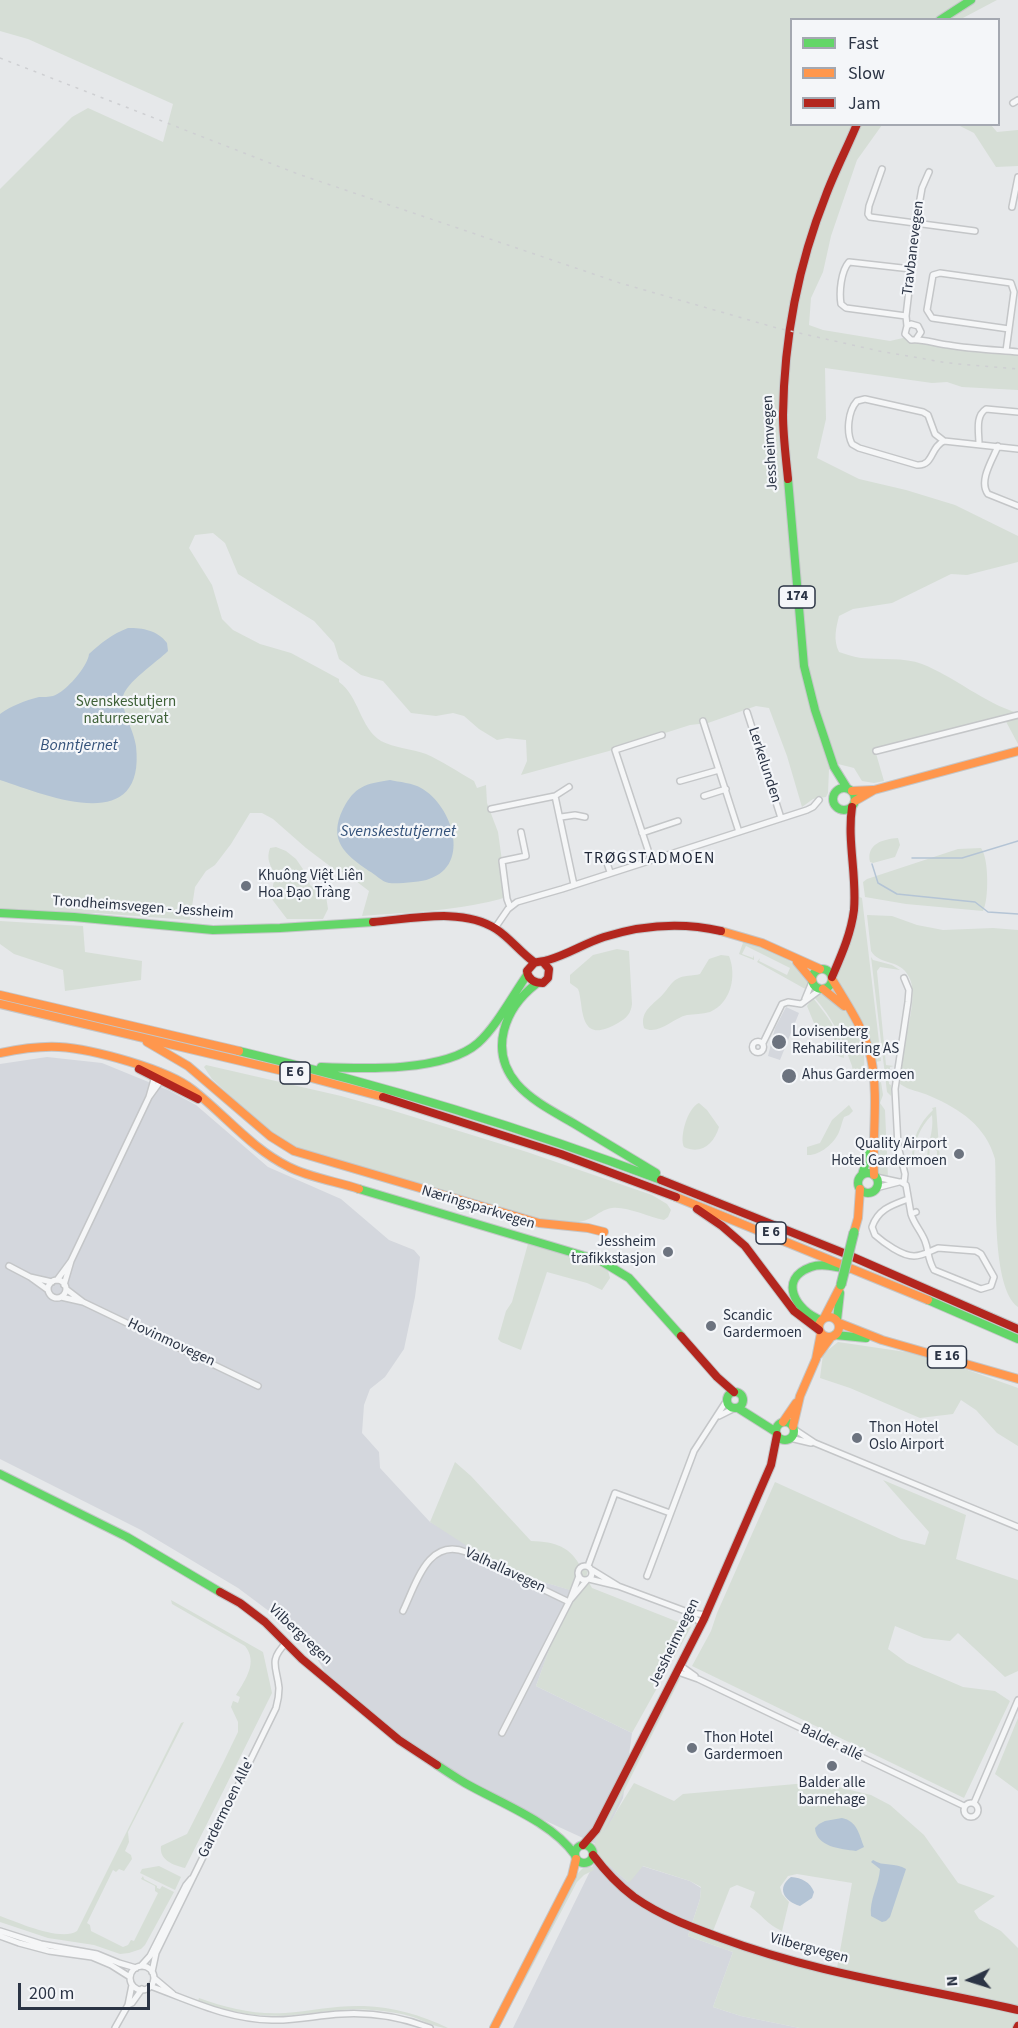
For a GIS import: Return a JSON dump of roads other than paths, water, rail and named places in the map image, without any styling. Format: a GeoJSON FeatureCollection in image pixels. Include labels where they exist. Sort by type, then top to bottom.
{"type":"FeatureCollection","features":[{"type":"Feature","properties":{"kind":"main road"},"geometry":{"type":"LineString","coordinates":[[943,18],[970,0]]}},
{"type":"Feature","properties":{"kind":"main road","name":"Jessheimvegen"},"geometry":{"type":"LineString","coordinates":[[849,790],[834,767],[815,710],[804,666],[783,416],[790,326],[804,260],[825,197],[856,126]]}},
{"type":"Feature","properties":{"kind":"main road"},"geometry":{"type":"LineString","coordinates":[[835,794],[840,789],[874,790],[1018,751]]}},
{"type":"Feature","properties":{"kind":"main road","name":"Jessheimvegen"},"geometry":{"type":"LineString","coordinates":[[834,767],[835,794]]}},
{"type":"Feature","properties":{"kind":"main road","name":"174"},"geometry":{"type":"LineString","coordinates":[[848,831],[853,804],[849,790]]}},
{"type":"Feature","properties":{"kind":"main road"},"geometry":{"type":"LineString","coordinates":[[840,809],[846,810],[874,790]]}},
{"type":"Feature","properties":{"kind":"main road","name":"174"},"geometry":{"type":"LineString","coordinates":[[822,989],[831,985],[851,928],[854,902],[848,831],[840,809],[834,802],[835,794]]}},
{"type":"Feature","properties":{"kind":"main road","name":"Trondheimsvegen - Jessheim"},"geometry":{"type":"LineString","coordinates":[[0,914],[84,918],[213,930],[290,928],[454,916],[473,918],[495,928],[508,938],[533,967]]}},
{"type":"Feature","properties":{"kind":"main road"},"geometry":{"type":"LineString","coordinates":[[533,967],[620,932],[686,926],[720,930],[741,936],[829,972],[835,987],[861,1029],[871,1058],[875,1094],[873,1155],[875,1176],[878,1181],[874,1190],[866,1193],[860,1189],[858,1183],[867,1163],[872,1124],[870,1082],[863,1043],[840,1001],[816,987],[794,959]]}},
{"type":"Feature","properties":{"kind":"main road","name":"174"},"geometry":{"type":"LineString","coordinates":[[812,981],[813,974],[833,960],[845,945]]}},
{"type":"Feature","properties":{"kind":"main road"},"geometry":{"type":"LineString","coordinates":[[533,967],[530,980],[536,984],[546,981],[550,972],[567,953]]}},
{"type":"Feature","properties":{"kind":"main road"},"geometry":{"type":"LineString","coordinates":[[533,967],[547,966],[550,972]]}},
{"type":"Feature","properties":{"kind":"main road","name":"E 6"},"geometry":{"type":"LineString","coordinates":[[310,1069],[326,1067],[356,1069],[428,1063],[463,1054],[487,1033],[533,967]]}},
{"type":"Feature","properties":{"kind":"main road","name":"E 6"},"geometry":{"type":"LineString","coordinates":[[536,984],[516,1002],[504,1028],[503,1055],[514,1081],[541,1104],[677,1191],[711,1217],[738,1239],[758,1260],[801,1318],[821,1326]]}},
{"type":"Feature","properties":{"kind":"main road","name":"E 6"},"geometry":{"type":"LineString","coordinates":[[0,995],[310,1069],[505,1126],[846,1254],[1018,1329]]}},
{"type":"Feature","properties":{"kind":"main road","name":"E 6"},"geometry":{"type":"LineString","coordinates":[[0,1004],[280,1070],[405,1103],[677,1191],[1018,1339]]}},
{"type":"Feature","properties":{"kind":"main road","name":"E 6"},"geometry":{"type":"LineString","coordinates":[[116,1031],[172,1054],[204,1078],[273,1138],[294,1151],[544,1224],[590,1228],[604,1232]]}},
{"type":"Feature","properties":{"kind":"main road","name":"Næringsparkvegen"},"geometry":{"type":"LineString","coordinates":[[0,1053],[30,1048],[69,1048],[138,1064],[159,1076],[185,1084],[264,1152],[290,1168],[585,1255],[611,1266],[629,1278],[717,1377],[729,1397],[729,1406],[739,1405],[779,1428]]}},
{"type":"Feature","properties":{"kind":"main road"},"geometry":{"type":"LineString","coordinates":[[862,1174],[868,1173],[875,1176]]}},
{"type":"Feature","properties":{"kind":"main road","name":"Jessheimvegen"},"geometry":{"type":"LineString","coordinates":[[838,1322],[841,1285],[858,1218],[860,1189]]}},
{"type":"Feature","properties":{"kind":"main road","name":"Jessheimvegen"},"geometry":{"type":"LineString","coordinates":[[858,1218],[874,1190]]}},
{"type":"Feature","properties":{"kind":"main road","name":"E 6"},"geometry":{"type":"LineString","coordinates":[[821,1326],[806,1315],[796,1303],[793,1295],[794,1285],[799,1274],[810,1267],[820,1266],[864,1272]]}},
{"type":"Feature","properties":{"kind":"main road","name":"Jessheimvegen"},"geometry":{"type":"LineString","coordinates":[[816,1359],[821,1326],[841,1285]]}},
{"type":"Feature","properties":{"kind":"main road","name":"E 16"},"geometry":{"type":"LineString","coordinates":[[876,1339],[825,1337],[821,1326],[832,1317],[876,1339],[980,1366],[1018,1379]]}},
{"type":"Feature","properties":{"kind":"main road"},"geometry":{"type":"LineString","coordinates":[[833,1336],[839,1330],[838,1322]]}},
{"type":"Feature","properties":{"kind":"main road","name":"Jessheimvegen"},"geometry":{"type":"LineString","coordinates":[[497,2025],[679,1669],[771,1465],[791,1433],[800,1396],[816,1359],[833,1336]]}},
{"type":"Feature","properties":{"kind":"main road","name":"Næringsparkvegen"},"geometry":{"type":"LineString","coordinates":[[729,1397],[741,1394],[739,1405]]}},
{"type":"Feature","properties":{"kind":"main road","name":"Jessheimvegen"},"geometry":{"type":"LineString","coordinates":[[771,1465],[779,1428],[800,1396]]}},
{"type":"Feature","properties":{"kind":"main road"},"geometry":{"type":"LineString","coordinates":[[790,1423],[791,1433],[780,1438],[779,1428],[790,1423]]}},
{"type":"Feature","properties":{"kind":"main road","name":"Vilbergvegen"},"geometry":{"type":"LineString","coordinates":[[0,1474],[127,1538],[234,1600],[265,1622],[347,1698],[399,1740],[454,1777],[513,1808],[565,1841],[659,1914],[754,1950],[831,1971],[1013,2009]]}},
{"type":"Feature","properties":{"kind":"street"},"geometry":{"type":"LineString","coordinates":[[882,169],[868,214],[874,218],[975,231]]}},
{"type":"Feature","properties":{"kind":"street","name":"Travbanevegen"},"geometry":{"type":"LineString","coordinates":[[907,326],[911,269],[922,188],[929,171]]}},
{"type":"Feature","properties":{"kind":"street"},"geometry":{"type":"LineString","coordinates":[[1012,207],[1018,177]]}},
{"type":"Feature","properties":{"kind":"street"},"geometry":{"type":"LineString","coordinates":[[906,316],[846,308],[841,304],[840,297],[844,268],[849,262],[911,269]]}},
{"type":"Feature","properties":{"kind":"street"},"geometry":{"type":"LineString","coordinates":[[1006,351],[1009,329],[1014,292],[1011,283],[940,273],[933,275],[927,309],[929,316],[1009,329]]}},
{"type":"Feature","properties":{"kind":"street"},"geometry":{"type":"LineString","coordinates":[[917,339],[921,332],[918,326],[914,324],[907,326],[906,337],[911,340],[1018,352]]}},
{"type":"Feature","properties":{"kind":"street"},"geometry":{"type":"LineString","coordinates":[[944,441],[936,446],[930,460],[922,466],[859,448],[852,444],[849,437],[852,407],[856,400],[865,399],[923,412],[930,418],[935,434],[944,441],[1018,449]]}},
{"type":"Feature","properties":{"kind":"street"},"geometry":{"type":"LineString","coordinates":[[979,444],[979,416],[982,411],[986,409],[1018,412]]}},
{"type":"Feature","properties":{"kind":"street"},"geometry":{"type":"LineString","coordinates":[[998,446],[986,477],[985,490],[988,494],[1018,506]]}},
{"type":"Feature","properties":{"kind":"street","name":"Lerkelunden"},"geometry":{"type":"LineString","coordinates":[[747,712],[781,818]]}},
{"type":"Feature","properties":{"kind":"street"},"geometry":{"type":"LineString","coordinates":[[876,751],[1018,715]]}},
{"type":"Feature","properties":{"kind":"street"},"geometry":{"type":"LineString","coordinates":[[703,721],[739,832]]}},
{"type":"Feature","properties":{"kind":"street"},"geometry":{"type":"LineString","coordinates":[[651,860],[615,750],[662,735]]}},
{"type":"Feature","properties":{"kind":"street"},"geometry":{"type":"LineString","coordinates":[[680,781],[719,770]]}},
{"type":"Feature","properties":{"kind":"street"},"geometry":{"type":"LineString","coordinates":[[491,809],[555,796],[569,787]]}},
{"type":"Feature","properties":{"kind":"street"},"geometry":{"type":"LineString","coordinates":[[704,796],[726,789]]}},
{"type":"Feature","properties":{"kind":"street"},"geometry":{"type":"LineString","coordinates":[[555,796],[574,885]]}},
{"type":"Feature","properties":{"kind":"street"},"geometry":{"type":"LineString","coordinates":[[495,928],[510,907],[517,902],[811,808],[819,800]]}},
{"type":"Feature","properties":{"kind":"street"},"geometry":{"type":"LineString","coordinates":[[561,817],[575,815],[585,817]]}},
{"type":"Feature","properties":{"kind":"street"},"geometry":{"type":"LineString","coordinates":[[642,833],[678,821]]}},
{"type":"Feature","properties":{"kind":"street"},"geometry":{"type":"LineString","coordinates":[[510,907],[502,861],[526,856],[521,832]]}},
{"type":"Feature","properties":{"kind":"street"},"geometry":{"type":"LineString","coordinates":[[607,863],[610,872]]}},
{"type":"Feature","properties":{"kind":"street"},"geometry":{"type":"LineString","coordinates":[[902,1183],[905,1174],[898,1146],[895,1089],[909,990],[904,978]]}},
{"type":"Feature","properties":{"kind":"street"},"geometry":{"type":"LineString","coordinates":[[804,1001],[812,981]]}},
{"type":"Feature","properties":{"kind":"street"},"geometry":{"type":"LineString","coordinates":[[762,1043],[782,1004],[788,1002],[798,1005],[822,989]]}},
{"type":"Feature","properties":{"kind":"street"},"geometry":{"type":"LineString","coordinates":[[61,1297],[71,1261],[159,1076]]}},
{"type":"Feature","properties":{"kind":"street"},"geometry":{"type":"LineString","coordinates":[[875,1176],[906,1185],[908,1199],[914,1213],[914,1222],[924,1239],[927,1252],[927,1258],[934,1270],[981,1289],[991,1286],[994,1277],[981,1254],[976,1251],[938,1248],[927,1252],[914,1256],[907,1255],[878,1238],[873,1232],[874,1222],[879,1213],[908,1199]]}},
{"type":"Feature","properties":{"kind":"street"},"geometry":{"type":"LineString","coordinates":[[874,1190],[902,1183]]}},
{"type":"Feature","properties":{"kind":"street"},"geometry":{"type":"LineString","coordinates":[[48,1290],[71,1261]]}},
{"type":"Feature","properties":{"kind":"street"},"geometry":{"type":"LineString","coordinates":[[9,1266],[30,1276]]}},
{"type":"Feature","properties":{"kind":"street","name":"Hovinmovegen"},"geometry":{"type":"LineString","coordinates":[[30,1276],[54,1281],[83,1302]]}},
{"type":"Feature","properties":{"kind":"street","name":"Hovinmovegen"},"geometry":{"type":"LineString","coordinates":[[30,1276],[52,1296],[83,1302],[258,1386]]}},
{"type":"Feature","properties":{"kind":"street"},"geometry":{"type":"LineString","coordinates":[[647,1576],[694,1451],[729,1397]]}},
{"type":"Feature","properties":{"kind":"street"},"geometry":{"type":"LineString","coordinates":[[715,1418],[739,1405]]}},
{"type":"Feature","properties":{"kind":"street"},"geometry":{"type":"LineString","coordinates":[[791,1433],[815,1443]]}},
{"type":"Feature","properties":{"kind":"street"},"geometry":{"type":"LineString","coordinates":[[791,1433],[1018,1527]]}},
{"type":"Feature","properties":{"kind":"street"},"geometry":{"type":"LineString","coordinates":[[570,1601],[592,1575],[590,1568],[615,1493],[670,1513]]}},
{"type":"Feature","properties":{"kind":"street","name":"Valhallavegen"},"geometry":{"type":"LineString","coordinates":[[403,1611],[429,1560],[439,1551],[450,1548],[466,1552],[570,1601]]}},
{"type":"Feature","properties":{"kind":"street"},"geometry":{"type":"LineString","coordinates":[[502,1733],[570,1601],[580,1568],[590,1568],[618,1586]]}},
{"type":"Feature","properties":{"kind":"street"},"geometry":{"type":"LineString","coordinates":[[579,1576],[582,1579],[618,1586],[703,1619]]}},
{"type":"Feature","properties":{"kind":"street","name":"Gardermoen Alle'"},"geometry":{"type":"LineString","coordinates":[[153,1975],[156,1953],[276,1708],[279,1688],[275,1660],[278,1651],[286,1643]]}},
{"type":"Feature","properties":{"kind":"street","name":"Balder allé"},"geometry":{"type":"LineString","coordinates":[[679,1669],[964,1806]]}},
{"type":"Feature","properties":{"kind":"street"},"geometry":{"type":"LineString","coordinates":[[974,1803],[1018,1700]]}},
{"type":"Feature","properties":{"kind":"street"},"geometry":{"type":"LineString","coordinates":[[969,1802],[974,1803],[978,1808],[974,1816],[965,1815],[964,1806],[969,1802]]}},
{"type":"Feature","properties":{"kind":"street"},"geometry":{"type":"LineString","coordinates":[[130,1977],[150,1956],[192,1877]]}},
{"type":"Feature","properties":{"kind":"street"},"geometry":{"type":"LineString","coordinates":[[0,1931],[41,1944],[97,1954],[119,1964],[147,1967],[173,1994]]}},
{"type":"Feature","properties":{"kind":"street"},"geometry":{"type":"LineString","coordinates":[[0,1936],[49,1951],[92,1957],[111,1965],[130,1977],[132,1985],[128,2005]]}},
{"type":"Feature","properties":{"kind":"street"},"geometry":{"type":"LineString","coordinates":[[150,1986],[153,1975]]}},
{"type":"Feature","properties":{"kind":"street"},"geometry":{"type":"LineString","coordinates":[[132,1985],[142,1989]]}},
{"type":"Feature","properties":{"kind":"street"},"geometry":{"type":"LineString","coordinates":[[115,2028],[128,2005],[142,1989],[150,1986],[202,2007],[251,2018],[281,2020],[339,2014],[369,2014],[404,2019],[430,2028]]}},
{"type":"Feature","properties":{"kind":"water","name":"Bonntjernet"},"geometry":{"type":"Polygon","coordinates":[[[128,628],[144,629],[159,635],[167,643],[168,651],[129,685],[123,697],[124,708],[136,746],[135,774],[125,792],[109,801],[89,803],[42,794],[0,780],[0,714],[23,702],[58,694],[81,672],[89,654],[107,639],[128,628]]]}},
{"type":"Feature","properties":{"kind":"water","name":"Svenskestutjernet"},"geometry":{"type":"Polygon","coordinates":[[[390,780],[421,788],[441,807],[448,821],[453,835],[454,849],[450,861],[442,872],[429,879],[392,883],[381,880],[352,858],[338,838],[339,820],[352,795],[367,785],[390,780]]]}},
{"type":"Feature","properties":{"kind":"water"},"geometry":{"type":"Polygon","coordinates":[[[842,1818],[854,1825],[864,1847],[856,1851],[830,1846],[816,1834],[815,1828],[819,1824],[842,1818]]]}},
{"type":"Feature","properties":{"kind":"water"},"geometry":{"type":"Polygon","coordinates":[[[873,1860],[906,1869],[890,1917],[882,1922],[871,1916],[871,1904],[880,1869],[871,1862],[873,1860]]]}},
{"type":"Feature","properties":{"kind":"water"},"geometry":{"type":"Polygon","coordinates":[[[791,1877],[805,1881],[814,1892],[812,1898],[800,1906],[786,1898],[784,1894],[784,1885],[791,1877]]]}},
{"type":"Feature","properties":{"kind":"waterway"},"geometry":{"type":"LineString","coordinates":[[912,858],[962,858],[1018,841]]}},
{"type":"Feature","properties":{"kind":"waterway"},"geometry":{"type":"LineString","coordinates":[[872,864],[878,883],[897,894],[975,902],[988,912],[1018,914]]}},
{"type":"Feature","properties":{"kind":"railway"},"geometry":{"type":"LineString","coordinates":[[0,58],[298,174],[620,283],[777,328],[879,351],[948,363],[1018,369]]}},
{"type":"Feature","properties":{"kind":"place","name":"Khuông Việt Liên Hoa Đạo Tràng"},"geometry":{"type":"Point","coordinates":[246,886]}},
{"type":"Feature","properties":{"kind":"place","name":"Lovisenberg Rehabilitering AS"},"geometry":{"type":"Point","coordinates":[779,1042]}},
{"type":"Feature","properties":{"kind":"place","name":"Ahus Gardermoen"},"geometry":{"type":"Point","coordinates":[789,1076]}},
{"type":"Feature","properties":{"kind":"place","name":"Quality Airport Hotel Gardermoen"},"geometry":{"type":"Point","coordinates":[959,1154]}},
{"type":"Feature","properties":{"kind":"place","name":"Jessheim trafikkstasjon"},"geometry":{"type":"Point","coordinates":[668,1252]}},
{"type":"Feature","properties":{"kind":"place","name":"Scandic Gardermoen"},"geometry":{"type":"Point","coordinates":[711,1326]}},
{"type":"Feature","properties":{"kind":"place","name":"Thon Hotel Oslo Airport"},"geometry":{"type":"Point","coordinates":[857,1438]}},
{"type":"Feature","properties":{"kind":"place","name":"Thon Hotel Gardermoen"},"geometry":{"type":"Point","coordinates":[692,1748]}},
{"type":"Feature","properties":{"kind":"place","name":"Balder alle barnehage"},"geometry":{"type":"Point","coordinates":[832,1766]}},
{"type":"Feature","properties":{"kind":"district","name":"TRØGSTADMOEN"},"geometry":{"type":"Point","coordinates":[650,859]}},
{"type":"Feature","properties":{"kind":"park label","name":"Svenskestutjern naturreservat"},"geometry":{"type":"Point","coordinates":[126,712]}}]}
